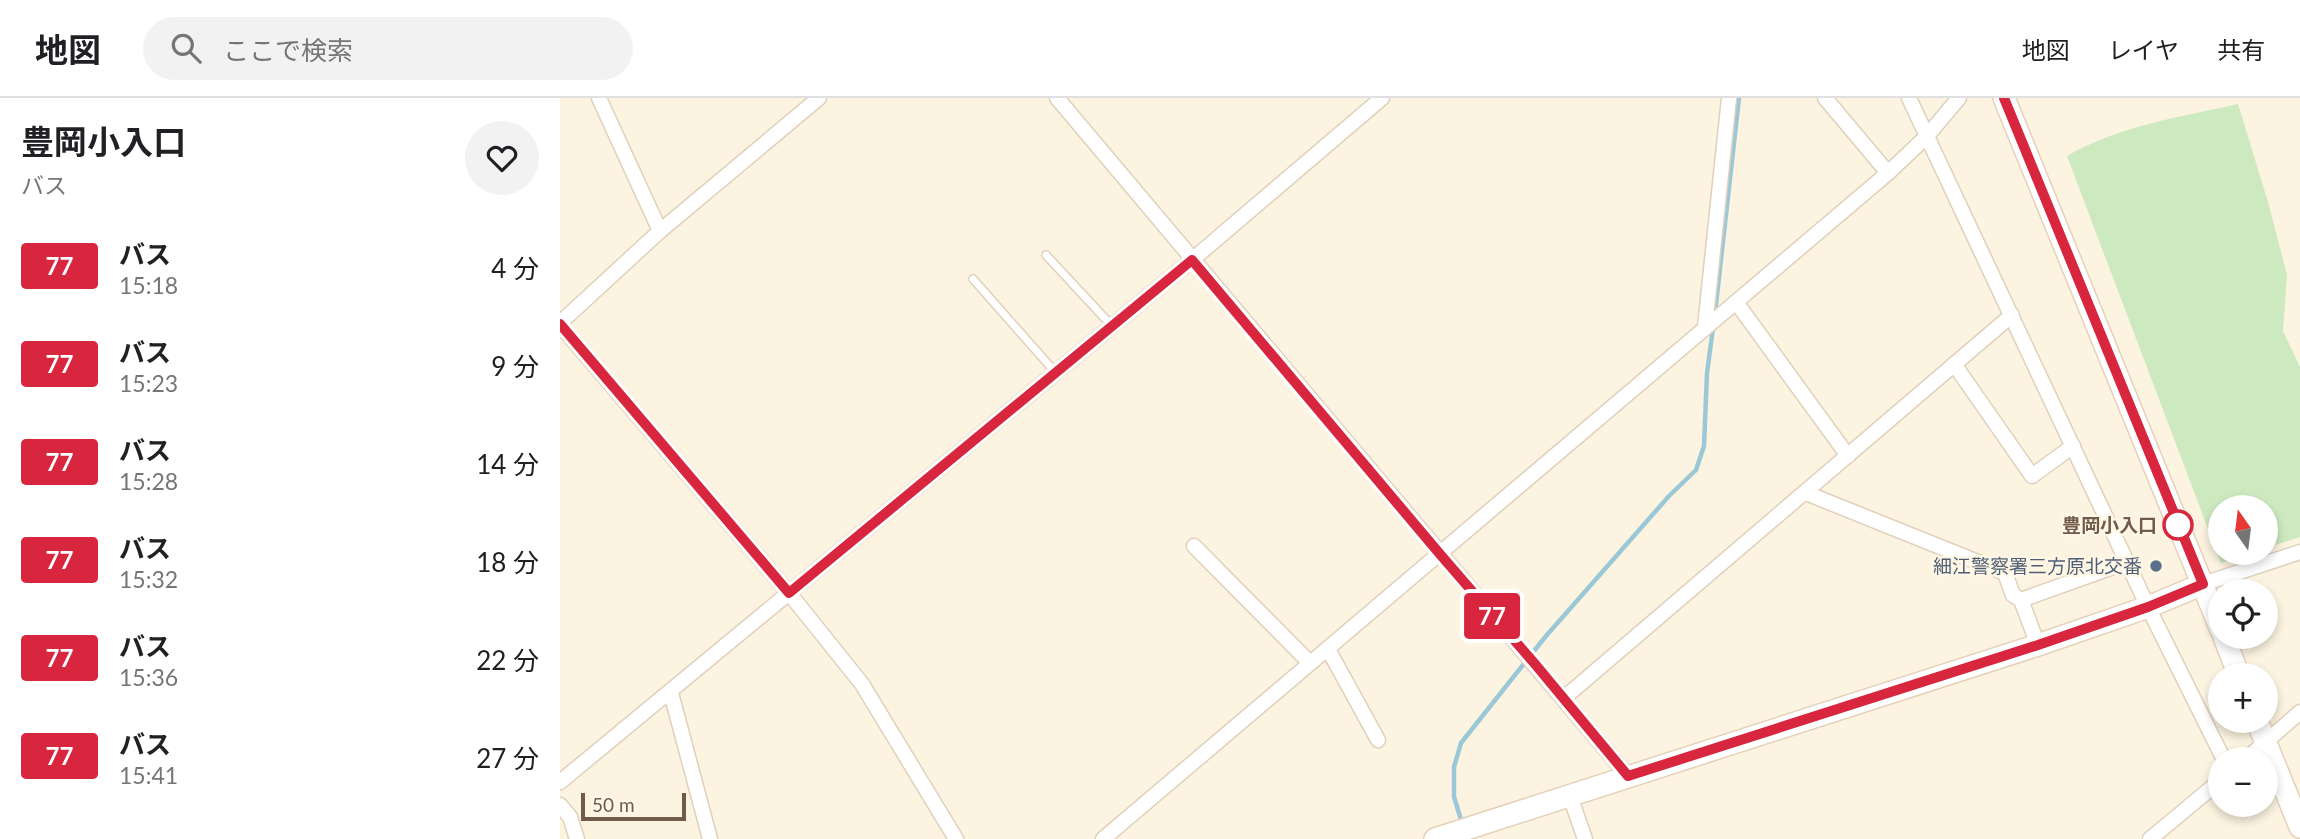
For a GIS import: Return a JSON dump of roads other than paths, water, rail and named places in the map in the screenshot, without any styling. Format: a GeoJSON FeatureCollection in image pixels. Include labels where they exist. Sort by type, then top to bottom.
{"type":"FeatureCollection","features":[{"type":"Feature","properties":{"kind":"street"},"geometry":{"type":"LineString","coordinates":[[599,98],[660,231]]}},
{"type":"Feature","properties":{"kind":"street"},"geometry":{"type":"LineString","coordinates":[[819,98],[660,231],[560,324],[789,593],[862,684],[956,839]]}},
{"type":"Feature","properties":{"kind":"street"},"geometry":{"type":"LineString","coordinates":[[1057,98],[1628,776]]}},
{"type":"Feature","properties":{"kind":"street"},"geometry":{"type":"LineString","coordinates":[[560,782],[1112,327],[1382,98]]}},
{"type":"Feature","properties":{"kind":"street"},"geometry":{"type":"LineString","coordinates":[[1707,326],[1729,98]]}},
{"type":"Feature","properties":{"kind":"street"},"geometry":{"type":"LineString","coordinates":[[1825,98],[1888,173]]}},
{"type":"Feature","properties":{"kind":"street"},"geometry":{"type":"LineString","coordinates":[[1909,98],[2148,607],[2218,747]]}},
{"type":"Feature","properties":{"kind":"street"},"geometry":{"type":"LineString","coordinates":[[1103,839],[1888,173],[1927,136],[1959,98]]}},
{"type":"Feature","properties":{"kind":"street"},"geometry":{"type":"LineString","coordinates":[[2004,98],[2208,597]]}},
{"type":"Feature","properties":{"kind":"street"},"geometry":{"type":"LineString","coordinates":[[1730,306],[1848,456]]}},
{"type":"Feature","properties":{"kind":"street"},"geometry":{"type":"LineString","coordinates":[[1564,698],[2012,315]]}},
{"type":"Feature","properties":{"kind":"street"},"geometry":{"type":"LineString","coordinates":[[1954,364],[2032,476],[2073,446]]}},
{"type":"Feature","properties":{"kind":"street"},"geometry":{"type":"LineString","coordinates":[[1805,493],[2005,573],[2012,595],[2021,600],[2038,645]]}},
{"type":"Feature","properties":{"kind":"street"},"geometry":{"type":"LineString","coordinates":[[1194,546],[1310,662]]}},
{"type":"Feature","properties":{"kind":"street"},"geometry":{"type":"LineString","coordinates":[[1435,839],[2038,645],[2148,607],[2203,584],[2300,552]]}},
{"type":"Feature","properties":{"kind":"street"},"geometry":{"type":"LineString","coordinates":[[2021,600],[2127,562]]}},
{"type":"Feature","properties":{"kind":"street"},"geometry":{"type":"LineString","coordinates":[[1328,649],[1378,740]]}},
{"type":"Feature","properties":{"kind":"street"},"geometry":{"type":"LineString","coordinates":[[671,693],[710,839]]}},
{"type":"Feature","properties":{"kind":"street"},"geometry":{"type":"LineString","coordinates":[[2259,747],[2300,712]]}},
{"type":"Feature","properties":{"kind":"street"},"geometry":{"type":"LineString","coordinates":[[2263,733],[2296,804],[2300,827]]}},
{"type":"Feature","properties":{"kind":"street"},"geometry":{"type":"LineString","coordinates":[[2150,839],[2208,791]]}},
{"type":"Feature","properties":{"kind":"street"},"geometry":{"type":"LineString","coordinates":[[1570,796],[1585,839]]}},
{"type":"Feature","properties":{"kind":"street"},"geometry":{"type":"LineString","coordinates":[[560,805],[570,817],[577,839]]}},
{"type":"Feature","properties":{"kind":"lane"},"geometry":{"type":"LineString","coordinates":[[1046,255],[1112,327]]}},
{"type":"Feature","properties":{"kind":"lane"},"geometry":{"type":"LineString","coordinates":[[973,279],[1056,373]]}},
{"type":"Feature","properties":{"kind":"waterway"},"geometry":{"type":"LineString","coordinates":[[1715,313],[1739,98]]}},
{"type":"Feature","properties":{"kind":"waterway"},"geometry":{"type":"LineString","coordinates":[[1462,823],[1454,797],[1454,767],[1461,743],[1546,636],[1669,496],[1696,470],[1704,446],[1707,373],[1713,328]]}},
{"type":"Feature","properties":{"kind":"place","name":"豊岡小入口"},"geometry":{"type":"Point","coordinates":[2178,525]}},
{"type":"Feature","properties":{"kind":"place","name":"細江警察署三方原北交番"},"geometry":{"type":"Point","coordinates":[2156,566]}}]}
